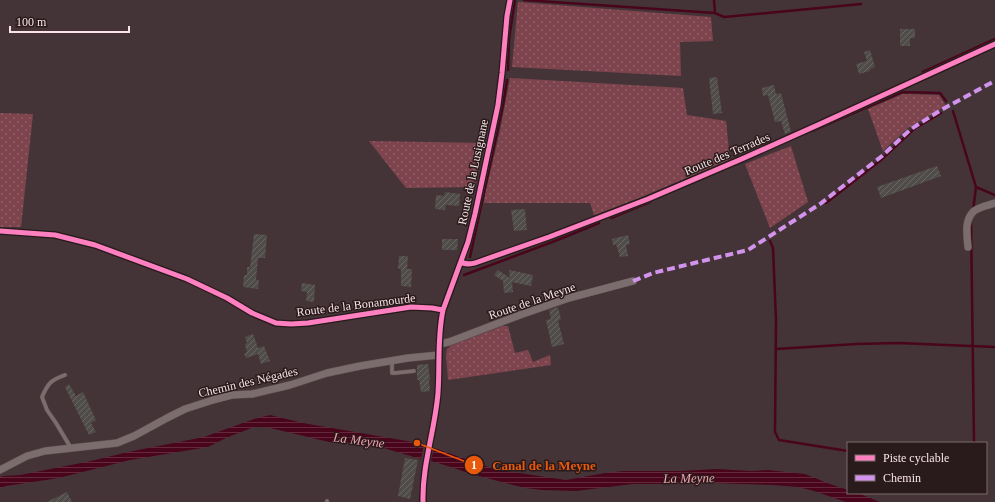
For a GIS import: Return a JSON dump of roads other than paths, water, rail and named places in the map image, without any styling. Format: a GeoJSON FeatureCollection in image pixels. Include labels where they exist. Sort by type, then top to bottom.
{"type":"FeatureCollection","features":[{"type":"Feature","properties":{"kind":"street","name":"Route de la Lusignane"},"geometry":{"type":"LineString","coordinates":[[423,502],[425,462],[435,415],[438,392],[441,320],[443,310],[468,242],[475,214],[498,105],[510,0]]}},
{"type":"Feature","properties":{"kind":"street","name":"Route des Terrades"},"geometry":{"type":"LineString","coordinates":[[461,262],[467,264],[475,262],[549,237],[648,199],[744,158],[995,44]]}},
{"type":"Feature","properties":{"kind":"street"},"geometry":{"type":"LineString","coordinates":[[968,247],[968,219],[975,210],[995,203]]}},
{"type":"Feature","properties":{"kind":"street","name":"Route de la Bonamourde"},"geometry":{"type":"LineString","coordinates":[[0,231],[55,235],[95,245],[187,279],[228,298],[252,313],[276,323],[308,323],[411,307],[443,310]]}},
{"type":"Feature","properties":{"kind":"street","name":"Route de la Meyne"},"geometry":{"type":"LineString","coordinates":[[439,344],[449,342],[569,298],[633,281]]}},
{"type":"Feature","properties":{"kind":"street","name":"Chemin des Négades"},"geometry":{"type":"LineString","coordinates":[[0,470],[27,456],[45,451],[117,443],[134,436],[185,409],[232,395],[252,394],[360,366],[439,355]]}},
{"type":"Feature","properties":{"kind":"lane"},"geometry":{"type":"LineString","coordinates":[[392,361],[392,373],[414,371]]}},
{"type":"Feature","properties":{"kind":"lane"},"geometry":{"type":"LineString","coordinates":[[65,375],[51,382],[47,386],[42,397],[47,410],[70,448]]}},
{"type":"Feature","properties":{"kind":"water","name":"La Meyne"},"geometry":{"type":"Polygon","coordinates":[[[270,415],[303,423],[424,444],[421,459],[370,444],[329,442],[266,427],[254,427],[208,447],[130,460],[59,478],[0,488],[0,477],[20,475],[204,437],[254,419],[270,415]]]}},
{"type":"Feature","properties":{"kind":"water","name":"La Meyne"},"geometry":{"type":"Polygon","coordinates":[[[434,448],[494,469],[566,480],[623,471],[680,471],[717,469],[751,471],[768,470],[805,474],[847,490],[847,494],[860,494],[880,502],[846,502],[798,487],[772,485],[684,482],[666,484],[633,484],[576,491],[542,490],[525,488],[468,473],[431,461],[434,448]]]}},
{"type":"Feature","properties":{"kind":"waterway"},"geometry":{"type":"LineString","coordinates":[[508,70],[509,39],[515,0]]}},
{"type":"Feature","properties":{"kind":"waterway"},"geometry":{"type":"LineString","coordinates":[[524,0],[715,13],[714,0]]}},
{"type":"Feature","properties":{"kind":"waterway"},"geometry":{"type":"LineString","coordinates":[[715,13],[724,17],[861,4]]}},
{"type":"Feature","properties":{"kind":"waterway"},"geometry":{"type":"LineString","coordinates":[[923,72],[995,39]]}},
{"type":"Feature","properties":{"kind":"waterway"},"geometry":{"type":"LineString","coordinates":[[470,257],[503,105],[507,80]]}},
{"type":"Feature","properties":{"kind":"waterway"},"geometry":{"type":"LineString","coordinates":[[812,131],[902,92],[940,93],[946,101]]}},
{"type":"Feature","properties":{"kind":"waterway"},"geometry":{"type":"LineString","coordinates":[[953,111],[976,187],[995,195]]}},
{"type":"Feature","properties":{"kind":"waterway"},"geometry":{"type":"LineString","coordinates":[[826,203],[881,160],[914,129],[941,113]]}},
{"type":"Feature","properties":{"kind":"waterway"},"geometry":{"type":"LineString","coordinates":[[973,211],[976,187]]}},
{"type":"Feature","properties":{"kind":"waterway"},"geometry":{"type":"LineString","coordinates":[[611,218],[650,202]]}},
{"type":"Feature","properties":{"kind":"waterway"},"geometry":{"type":"LineString","coordinates":[[971,222],[974,442]]}},
{"type":"Feature","properties":{"kind":"waterway"},"geometry":{"type":"LineString","coordinates":[[464,275],[599,223]]}},
{"type":"Feature","properties":{"kind":"waterway"},"geometry":{"type":"LineString","coordinates":[[770,241],[773,248],[776,320],[775,432],[779,440],[847,451]]}},
{"type":"Feature","properties":{"kind":"waterway"},"geometry":{"type":"LineString","coordinates":[[776,349],[898,343],[995,347]]}},
{"type":"Feature","properties":{"kind":"place","name":"Canal de la Meyne"},"geometry":{"type":"Point","coordinates":[417,443]}}]}
